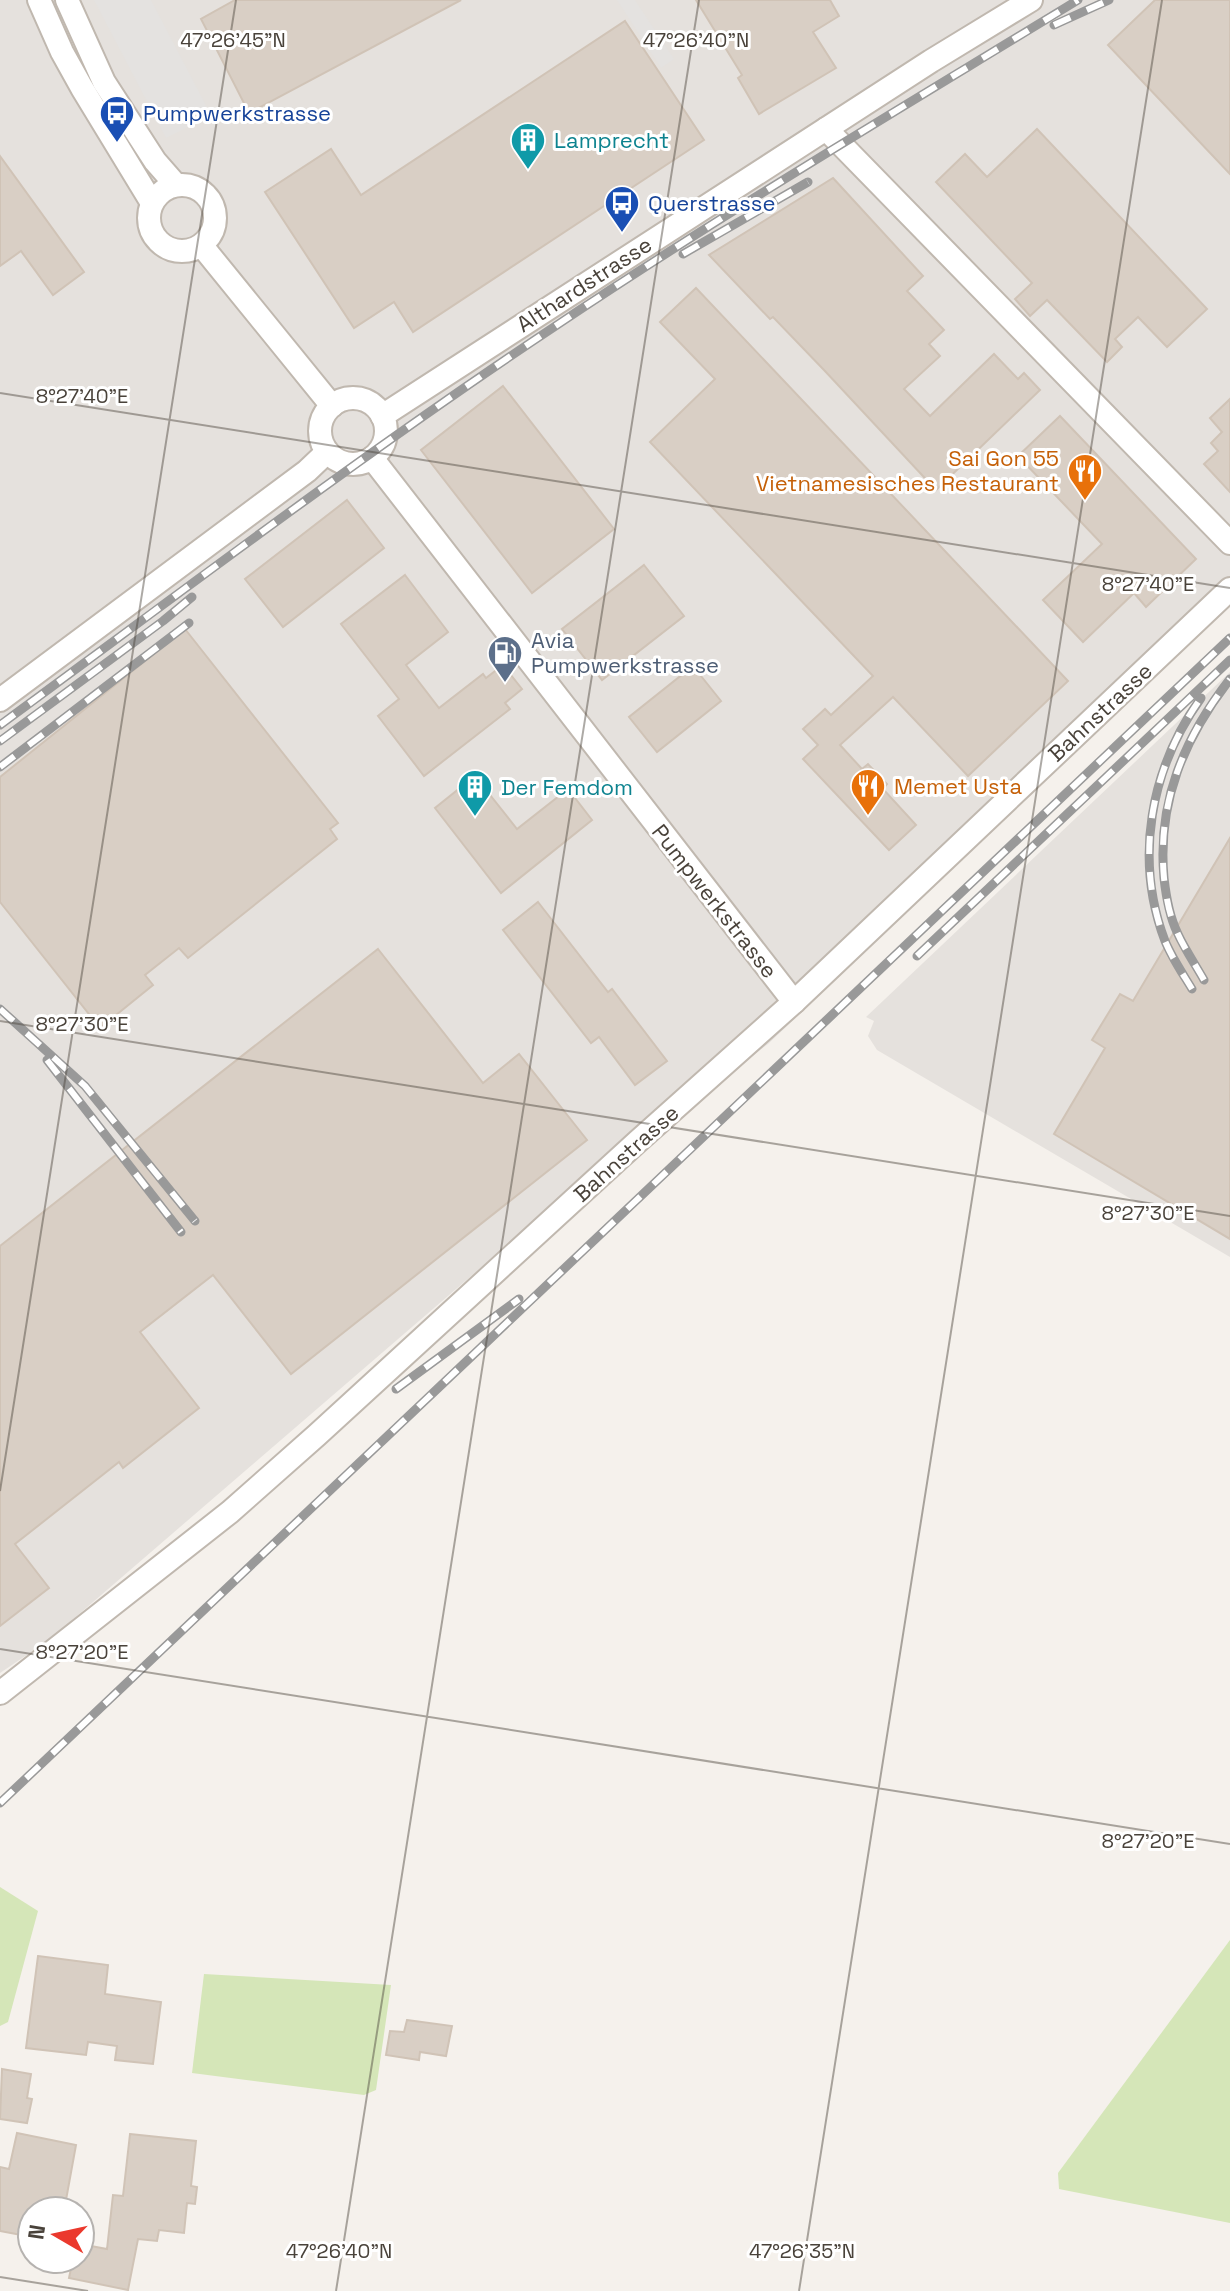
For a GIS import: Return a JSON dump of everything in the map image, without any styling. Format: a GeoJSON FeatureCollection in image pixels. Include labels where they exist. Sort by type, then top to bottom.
{"type":"FeatureCollection","features":[{"type":"Feature","properties":{"kind":"street"},"geometry":{"type":"LineString","coordinates":[[39,0],[82,88],[152,203]]}},
{"type":"Feature","properties":{"kind":"street"},"geometry":{"type":"LineString","coordinates":[[67,0],[104,82],[155,161],[176,185]]}},
{"type":"Feature","properties":{"kind":"street","name":"Althardstrasse"},"geometry":{"type":"LineString","coordinates":[[382,416],[1031,0]]}},
{"type":"Feature","properties":{"kind":"street"},"geometry":{"type":"LineString","coordinates":[[826,129],[1230,543]]}},
{"type":"Feature","properties":{"kind":"street"},"geometry":{"type":"LineString","coordinates":[[176,185],[192,186],[212,204],[214,227],[202,246],[191,251],[178,252],[167,248],[157,241],[149,223],[152,203],[162,192],[176,185]]}},
{"type":"Feature","properties":{"kind":"street"},"geometry":{"type":"LineString","coordinates":[[202,246],[332,406]]}},
{"type":"Feature","properties":{"kind":"street"},"geometry":{"type":"LineString","coordinates":[[350,398],[359,399],[376,408],[382,416],[386,435],[383,445],[372,458],[349,464],[327,452],[320,433],[325,413],[332,406],[350,398]]}},
{"type":"Feature","properties":{"kind":"street"},"geometry":{"type":"LineString","coordinates":[[0,700],[307,471],[327,452]]}},
{"type":"Feature","properties":{"kind":"street","name":"Pumpwerkstrasse"},"geometry":{"type":"LineString","coordinates":[[372,458],[794,1002]]}},
{"type":"Feature","properties":{"kind":"street","name":"Bahnstrasse"},"geometry":{"type":"LineString","coordinates":[[0,1693],[230,1512],[794,1002],[1230,589]]}},
{"type":"Feature","properties":{"kind":"shaded area"},"geometry":{"type":"Polygon","coordinates":[[[0,0],[1230,0],[1230,606],[768,1044],[521,1233],[49,1640],[0,1673],[0,0]]]}},
{"type":"Feature","properties":{"kind":"shaded area"},"geometry":{"type":"Polygon","coordinates":[[[94,0],[151,0],[211,115],[166,138],[94,0]]]}},
{"type":"Feature","properties":{"kind":"shaded area"},"geometry":{"type":"Polygon","coordinates":[[[617,0],[635,0],[674,59],[661,68],[617,0]]]}},
{"type":"Feature","properties":{"kind":"shaded area"},"geometry":{"type":"Polygon","coordinates":[[[1230,672],[1230,1257],[877,1050],[868,1036],[874,1021],[866,1017],[1230,672]]]}},
{"type":"Feature","properties":{"kind":"green space"},"geometry":{"type":"Polygon","coordinates":[[[0,1887],[38,1911],[8,2022],[0,2026],[0,1887]]]}},
{"type":"Feature","properties":{"kind":"green space"},"geometry":{"type":"Polygon","coordinates":[[[1230,1940],[1230,2223],[1059,2189],[1058,2173],[1230,1940]]]}},
{"type":"Feature","properties":{"kind":"green space"},"geometry":{"type":"Polygon","coordinates":[[[204,1974],[391,1985],[376,2090],[364,2095],[192,2073],[204,1974]]]}},
{"type":"Feature","properties":{"kind":"building"},"geometry":{"type":"Polygon","coordinates":[[[235,0],[461,0],[249,113],[201,19],[235,0]]]}},
{"type":"Feature","properties":{"kind":"building"},"geometry":{"type":"Polygon","coordinates":[[[696,0],[830,0],[839,16],[813,32],[836,68],[759,114],[738,78],[742,75],[696,0]]]}},
{"type":"Feature","properties":{"kind":"building"},"geometry":{"type":"Polygon","coordinates":[[[1155,0],[1230,0],[1230,174],[1108,45],[1155,0]]]}},
{"type":"Feature","properties":{"kind":"building","name":"Lamprecht"},"geometry":{"type":"Polygon","coordinates":[[[625,21],[704,140],[413,332],[394,302],[354,328],[265,192],[331,149],[361,195],[625,21]]]}},
{"type":"Feature","properties":{"kind":"building"},"geometry":{"type":"Polygon","coordinates":[[[1037,129],[1207,309],[1167,347],[1138,317],[1115,339],[1122,347],[1107,362],[1047,300],[1030,316],[1015,299],[1032,283],[936,182],[965,154],[987,177],[1037,129]]]}},
{"type":"Feature","properties":{"kind":"building"},"geometry":{"type":"Polygon","coordinates":[[[0,156],[84,272],[53,295],[21,251],[0,266],[0,156]]]}},
{"type":"Feature","properties":{"kind":"building"},"geometry":{"type":"Polygon","coordinates":[[[833,178],[923,276],[907,291],[944,330],[929,344],[940,356],[904,389],[930,416],[994,354],[1018,379],[1024,373],[1040,390],[936,490],[773,317],[770,319],[709,255],[833,178]]]}},
{"type":"Feature","properties":{"kind":"building"},"geometry":{"type":"Polygon","coordinates":[[[696,288],[1068,681],[968,776],[893,697],[840,745],[862,769],[868,764],[887,784],[883,789],[916,825],[889,850],[803,759],[818,745],[803,729],[825,709],[831,715],[873,676],[650,442],[715,379],[660,322],[696,288]]]}},
{"type":"Feature","properties":{"kind":"building"},"geometry":{"type":"Polygon","coordinates":[[[503,386],[614,529],[532,593],[421,450],[503,386]]]}},
{"type":"Feature","properties":{"kind":"building"},"geometry":{"type":"Polygon","coordinates":[[[1230,399],[1230,492],[1204,464],[1218,451],[1211,443],[1222,432],[1210,418],[1230,399]]]}},
{"type":"Feature","properties":{"kind":"building"},"geometry":{"type":"Polygon","coordinates":[[[1060,416],[1196,559],[1146,607],[1134,593],[1083,642],[1043,600],[1102,544],[1018,456],[1060,416]]]}},
{"type":"Feature","properties":{"kind":"building"},"geometry":{"type":"Polygon","coordinates":[[[347,500],[384,548],[283,627],[245,579],[347,500]]]}},
{"type":"Feature","properties":{"kind":"building"},"geometry":{"type":"Polygon","coordinates":[[[644,565],[684,616],[602,680],[562,629],[644,565]]]}},
{"type":"Feature","properties":{"kind":"building"},"geometry":{"type":"Polygon","coordinates":[[[405,575],[448,632],[406,665],[439,708],[483,674],[486,678],[503,665],[522,689],[505,703],[510,709],[424,776],[378,716],[399,699],[341,624],[405,575]]]}},
{"type":"Feature","properties":{"kind":"building"},"geometry":{"type":"Polygon","coordinates":[[[185,629],[338,823],[330,829],[337,839],[188,958],[179,948],[145,975],[153,985],[100,1028],[0,902],[0,777],[185,629]]]}},
{"type":"Feature","properties":{"kind":"building"},"geometry":{"type":"Polygon","coordinates":[[[693,666],[721,701],[657,752],[629,717],[693,666]]]}},
{"type":"Feature","properties":{"kind":"building"},"geometry":{"type":"Polygon","coordinates":[[[475,776],[517,829],[568,789],[592,820],[501,893],[435,808],[475,776]]]}},
{"type":"Feature","properties":{"kind":"building"},"geometry":{"type":"Polygon","coordinates":[[[1230,838],[1230,1239],[1054,1134],[1105,1048],[1092,1040],[1120,994],[1133,1001],[1230,838]]]}},
{"type":"Feature","properties":{"kind":"building"},"geometry":{"type":"Polygon","coordinates":[[[538,902],[608,992],[612,989],[667,1061],[635,1085],[599,1037],[591,1043],[503,930],[538,902]]]}},
{"type":"Feature","properties":{"kind":"building"},"geometry":{"type":"Polygon","coordinates":[[[378,949],[483,1083],[519,1054],[587,1140],[291,1374],[213,1275],[140,1332],[199,1408],[123,1468],[119,1462],[15,1544],[49,1588],[0,1626],[0,1246],[378,949]]]}},
{"type":"Feature","properties":{"kind":"building"},"geometry":{"type":"Polygon","coordinates":[[[38,1956],[108,1965],[105,1994],[161,2002],[153,2064],[115,2060],[117,2046],[88,2042],[86,2055],[26,2048],[38,1956]]]}},
{"type":"Feature","properties":{"kind":"building"},"geometry":{"type":"Polygon","coordinates":[[[407,2020],[452,2026],[446,2056],[420,2052],[419,2060],[386,2055],[390,2031],[404,2032],[407,2020]]]}},
{"type":"Feature","properties":{"kind":"building"},"geometry":{"type":"Polygon","coordinates":[[[2,2069],[31,2074],[27,2098],[32,2099],[27,2123],[0,2119],[2,2069]]]}},
{"type":"Feature","properties":{"kind":"building"},"geometry":{"type":"Polygon","coordinates":[[[17,2133],[76,2145],[67,2195],[16,2195],[16,2234],[0,2231],[0,2167],[9,2169],[17,2133]]]}},
{"type":"Feature","properties":{"kind":"building"},"geometry":{"type":"Polygon","coordinates":[[[130,2134],[196,2141],[191,2186],[197,2187],[195,2204],[187,2203],[184,2233],[159,2230],[157,2241],[138,2239],[128,2290],[69,2278],[70,2275],[96,2275],[96,2247],[107,2249],[113,2195],[123,2196],[130,2134]]]}},
{"type":"Feature","properties":{"kind":"railway"},"geometry":{"type":"LineString","coordinates":[[0,725],[346,471],[557,325],[750,200],[1078,0]]}},
{"type":"Feature","properties":{"kind":"railway"},"geometry":{"type":"LineString","coordinates":[[1054,25],[1109,0]]}},
{"type":"Feature","properties":{"kind":"railway"},"geometry":{"type":"LineString","coordinates":[[683,254],[808,182]]}},
{"type":"Feature","properties":{"kind":"railway"},"geometry":{"type":"LineString","coordinates":[[0,741],[192,597]]}},
{"type":"Feature","properties":{"kind":"railway"},"geometry":{"type":"LineString","coordinates":[[0,767],[189,623]]}},
{"type":"Feature","properties":{"kind":"railway"},"geometry":{"type":"LineString","coordinates":[[0,1803],[1230,638]]}},
{"type":"Feature","properties":{"kind":"railway"},"geometry":{"type":"LineString","coordinates":[[917,956],[1230,660]]}},
{"type":"Feature","properties":{"kind":"railway"},"geometry":{"type":"LineString","coordinates":[[1204,980],[1180,938],[1170,912],[1164,878],[1165,823],[1177,772],[1187,748],[1199,724],[1230,679]]}},
{"type":"Feature","properties":{"kind":"railway"},"geometry":{"type":"LineString","coordinates":[[1192,989],[1165,941],[1150,878],[1149,847],[1159,784],[1184,725],[1201,698]]}},
{"type":"Feature","properties":{"kind":"railway"},"geometry":{"type":"LineString","coordinates":[[0,1009],[85,1086],[195,1221]]}},
{"type":"Feature","properties":{"kind":"railway"},"geometry":{"type":"LineString","coordinates":[[47,1060],[181,1232]]}},
{"type":"Feature","properties":{"kind":"railway"},"geometry":{"type":"LineString","coordinates":[[396,1389],[519,1299]]}},
{"type":"Feature","properties":{"kind":"place","name":"Pumpwerkstrasse"},"geometry":{"type":"Point","coordinates":[117,144]}},
{"type":"Feature","properties":{"kind":"place","name":"Lamprecht"},"geometry":{"type":"Point","coordinates":[528,171]}},
{"type":"Feature","properties":{"kind":"place","name":"Querstrasse"},"geometry":{"type":"Point","coordinates":[622,234]}},
{"type":"Feature","properties":{"kind":"place","name":"Sai Gon 55 Vietnamesisches Restaurant"},"geometry":{"type":"Point","coordinates":[1085,502]}},
{"type":"Feature","properties":{"kind":"place","name":"Avia Pumpwerkstrasse"},"geometry":{"type":"Point","coordinates":[505,684]}},
{"type":"Feature","properties":{"kind":"place","name":"Memet Usta"},"geometry":{"type":"Point","coordinates":[868,817]}},
{"type":"Feature","properties":{"kind":"place","name":"Der Femdom"},"geometry":{"type":"Point","coordinates":[475,818]}}]}
